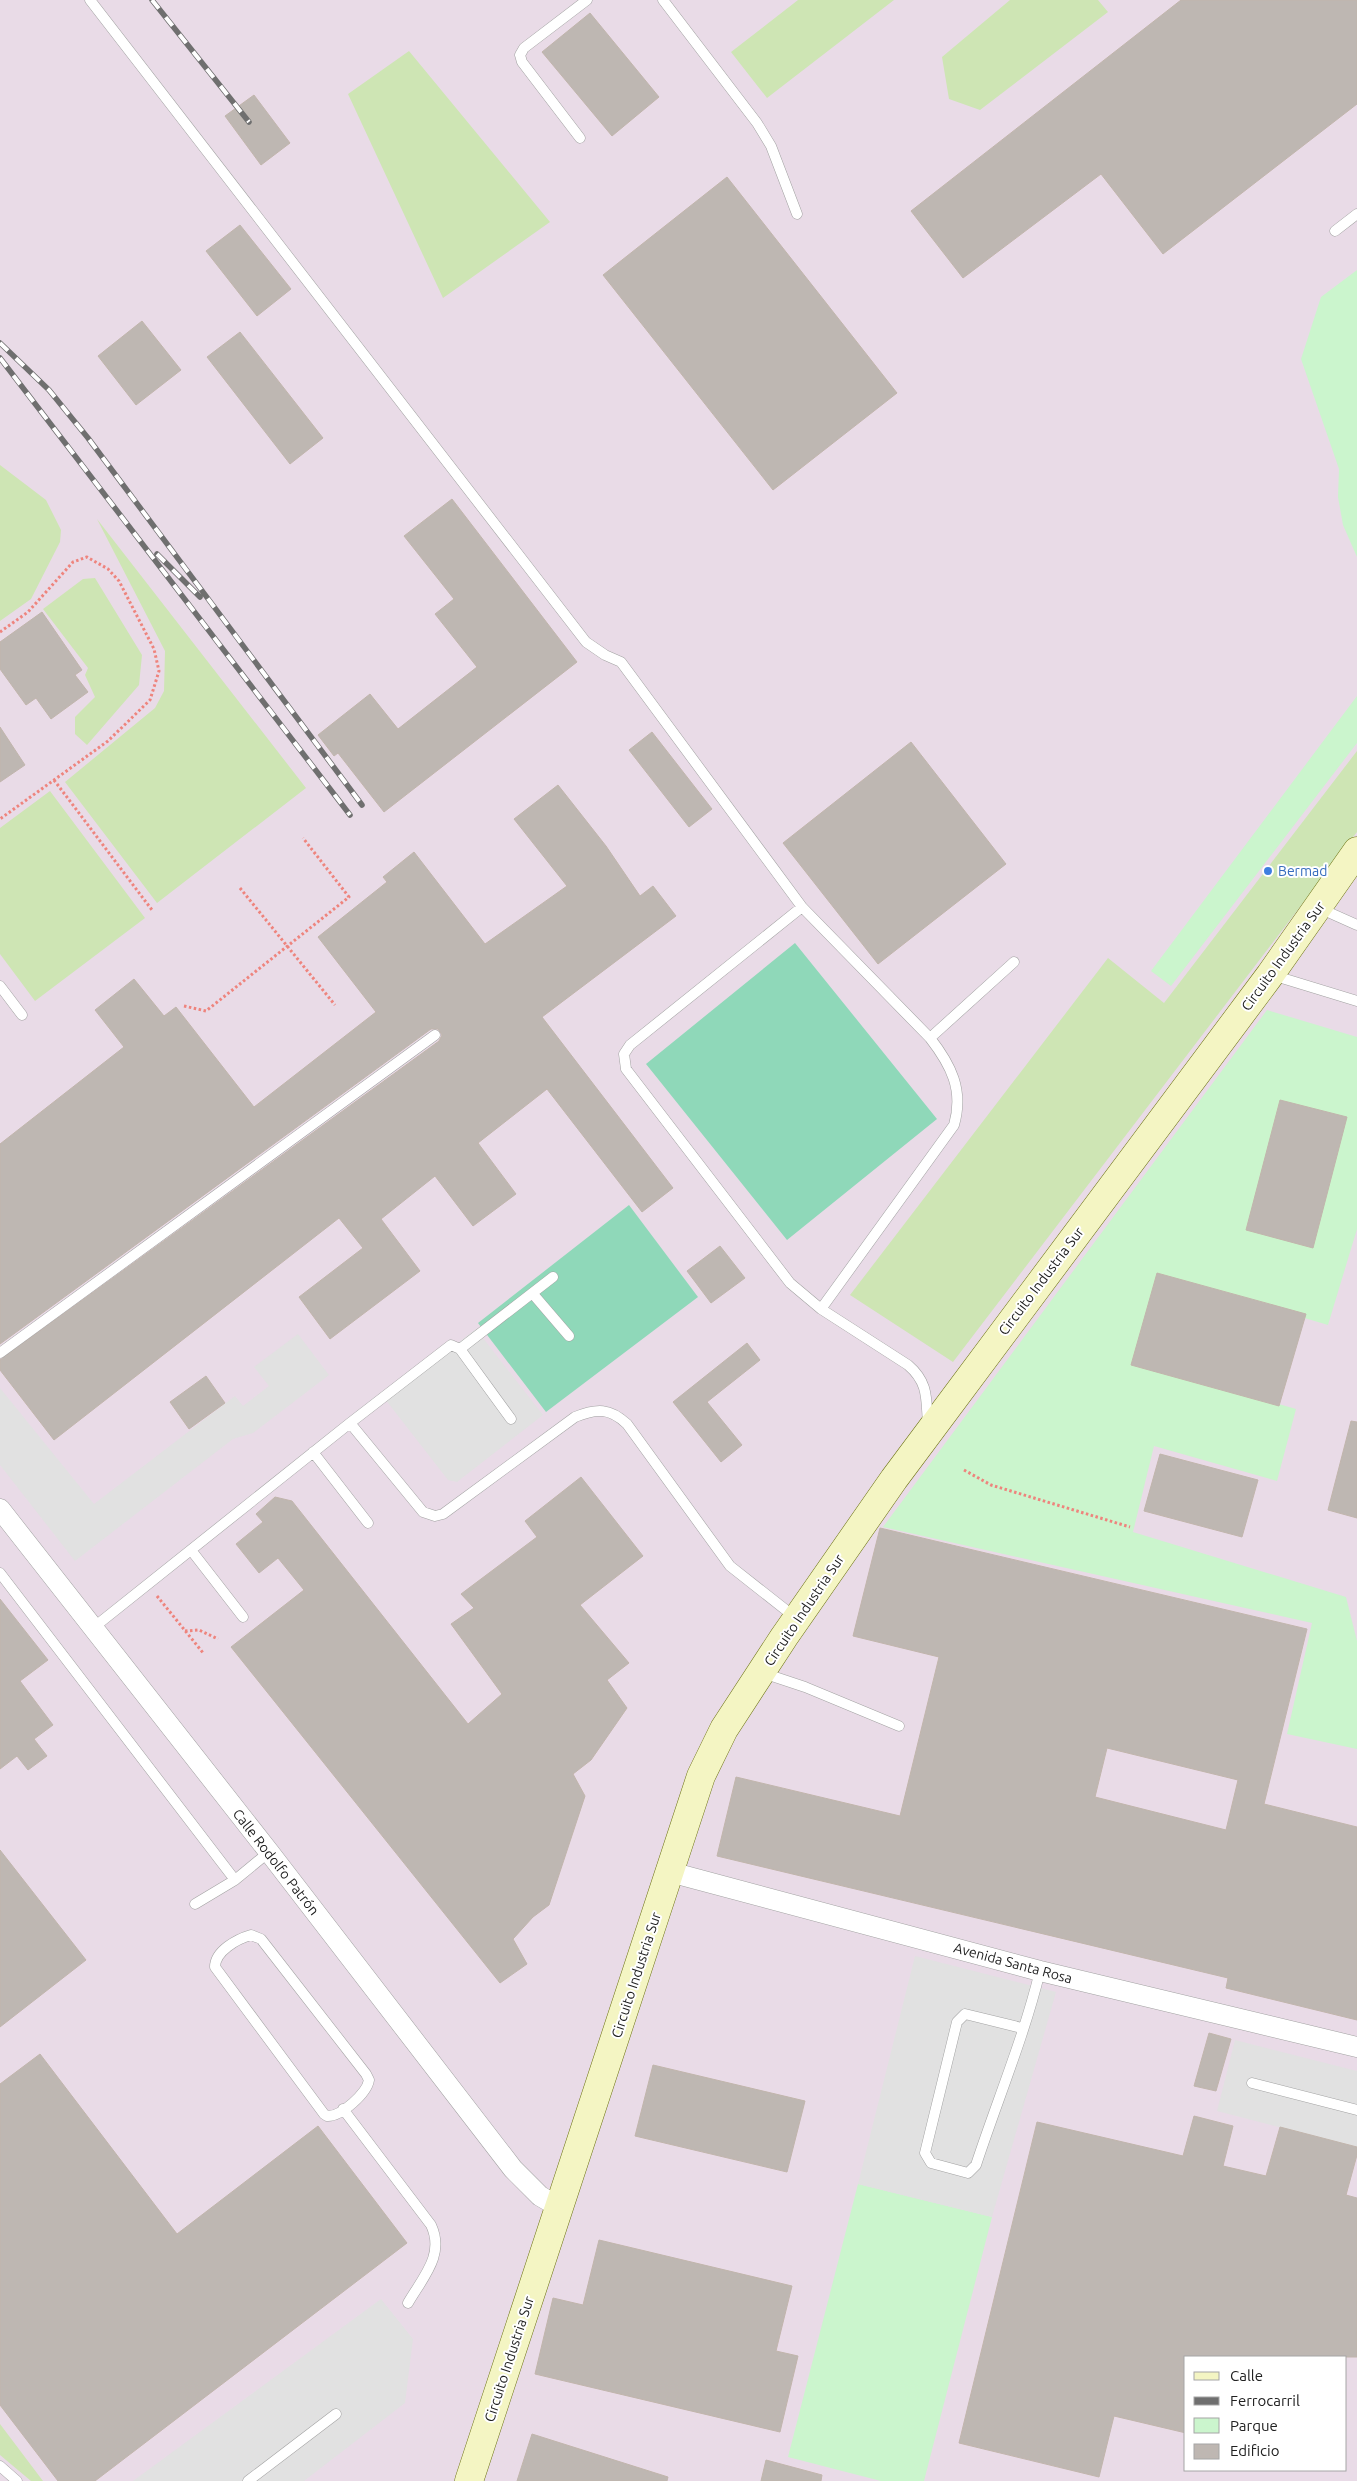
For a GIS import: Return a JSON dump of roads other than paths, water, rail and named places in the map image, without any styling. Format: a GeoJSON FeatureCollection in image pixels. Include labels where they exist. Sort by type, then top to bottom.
{"type":"FeatureCollection","features":[{"type":"Feature","properties":{"kind":"main road","name":"Circuito Industria Sur"},"geometry":{"type":"LineString","coordinates":[[469,2481],[702,1776],[724,1729],[797,1618],[929,1433],[1270,975],[1357,852]]}},
{"type":"Feature","properties":{"kind":"street","name":"Calle Rodolfo Patrón"},"geometry":{"type":"LineString","coordinates":[[0,1509],[269,1852],[513,2169],[540,2196],[560,2207]]}},
{"type":"Feature","properties":{"kind":"street","name":"Avenida Santa Rosa"},"geometry":{"type":"LineString","coordinates":[[670,1872],[1040,1971],[1357,2047]]}},
{"type":"Feature","properties":{"kind":"lane"},"geometry":{"type":"LineString","coordinates":[[90,0],[586,642],[605,655],[621,662],[802,907],[930,1038],[948,1062],[954,1078],[958,1103],[954,1125],[821,1309]]}},
{"type":"Feature","properties":{"kind":"lane"},"geometry":{"type":"LineString","coordinates":[[580,138],[522,62],[520,55],[524,48],[587,0]]}},
{"type":"Feature","properties":{"kind":"lane"},"geometry":{"type":"LineString","coordinates":[[662,0],[757,123],[778,163],[797,214]]}},
{"type":"Feature","properties":{"kind":"lane"},"geometry":{"type":"LineString","coordinates":[[1335,231],[1357,214]]}},
{"type":"Feature","properties":{"kind":"lane"},"geometry":{"type":"LineString","coordinates":[[802,907],[630,1045],[624,1054],[626,1069],[790,1282],[821,1309],[908,1365],[920,1375],[926,1389],[929,1433]]}},
{"type":"Feature","properties":{"kind":"lane"},"geometry":{"type":"LineString","coordinates":[[1318,907],[1357,925]]}},
{"type":"Feature","properties":{"kind":"lane"},"geometry":{"type":"LineString","coordinates":[[930,1038],[1014,962]]}},
{"type":"Feature","properties":{"kind":"lane"},"geometry":{"type":"LineString","coordinates":[[1270,975],[1357,1001]]}},
{"type":"Feature","properties":{"kind":"lane"},"geometry":{"type":"LineString","coordinates":[[0,986],[22,1015]]}},
{"type":"Feature","properties":{"kind":"lane"},"geometry":{"type":"LineString","coordinates":[[0,1353],[435,1035]]}},
{"type":"Feature","properties":{"kind":"lane"},"geometry":{"type":"LineString","coordinates":[[460,1349],[553,1277]]}},
{"type":"Feature","properties":{"kind":"lane"},"geometry":{"type":"LineString","coordinates":[[533,1294],[569,1336]]}},
{"type":"Feature","properties":{"kind":"lane"},"geometry":{"type":"LineString","coordinates":[[93,1628],[448,1346],[451,1345],[460,1349],[511,1419]]}},
{"type":"Feature","properties":{"kind":"lane"},"geometry":{"type":"LineString","coordinates":[[350,1423],[423,1512],[435,1516],[443,1514],[575,1417],[591,1410],[604,1409],[617,1415],[627,1424],[730,1566],[797,1618]]}},
{"type":"Feature","properties":{"kind":"lane"},"geometry":{"type":"LineString","coordinates":[[314,1452],[368,1523]]}},
{"type":"Feature","properties":{"kind":"lane"},"geometry":{"type":"LineString","coordinates":[[191,1550],[243,1617]]}},
{"type":"Feature","properties":{"kind":"lane"},"geometry":{"type":"LineString","coordinates":[[0,1573],[236,1880]]}},
{"type":"Feature","properties":{"kind":"lane"},"geometry":{"type":"LineString","coordinates":[[762,1673],[805,1687],[899,1726]]}},
{"type":"Feature","properties":{"kind":"lane"},"geometry":{"type":"LineString","coordinates":[[195,1904],[236,1880],[269,1852]]}},
{"type":"Feature","properties":{"kind":"lane"},"geometry":{"type":"LineString","coordinates":[[251,1935],[261,1938],[366,2074],[369,2080],[364,2092],[343,2109],[331,2117],[324,2114],[218,1974],[215,1962],[217,1956],[227,1947],[251,1935]]}},
{"type":"Feature","properties":{"kind":"lane"},"geometry":{"type":"LineString","coordinates":[[1022,2028],[965,2014],[961,2016],[957,2022],[926,2153],[931,2164],[968,2173],[976,2166],[1022,2028],[1040,1971]]}},
{"type":"Feature","properties":{"kind":"lane"},"geometry":{"type":"LineString","coordinates":[[1252,2083],[1357,2110]]}},
{"type":"Feature","properties":{"kind":"lane"},"geometry":{"type":"LineString","coordinates":[[343,2109],[431,2225],[437,2238],[436,2255],[408,2303]]}},
{"type":"Feature","properties":{"kind":"lane"},"geometry":{"type":"LineString","coordinates":[[248,2481],[336,2414]]}},
{"type":"Feature","properties":{"kind":"lane"},"geometry":{"type":"LineString","coordinates":[[0,2466],[18,2481]]}},
{"type":"Feature","properties":{"kind":"railway"},"geometry":{"type":"LineString","coordinates":[[152,0],[249,122]]}},
{"type":"Feature","properties":{"kind":"railway"},"geometry":{"type":"LineString","coordinates":[[0,343],[49,390],[88,438],[362,805]]}},
{"type":"Feature","properties":{"kind":"railway"},"geometry":{"type":"LineString","coordinates":[[0,358],[350,815]]}},
{"type":"Feature","properties":{"kind":"railway"},"geometry":{"type":"LineString","coordinates":[[157,554],[200,597]]}},
{"type":"Feature","properties":{"kind":"place","name":"Bermad"},"geometry":{"type":"Point","coordinates":[1268,871]}}]}
